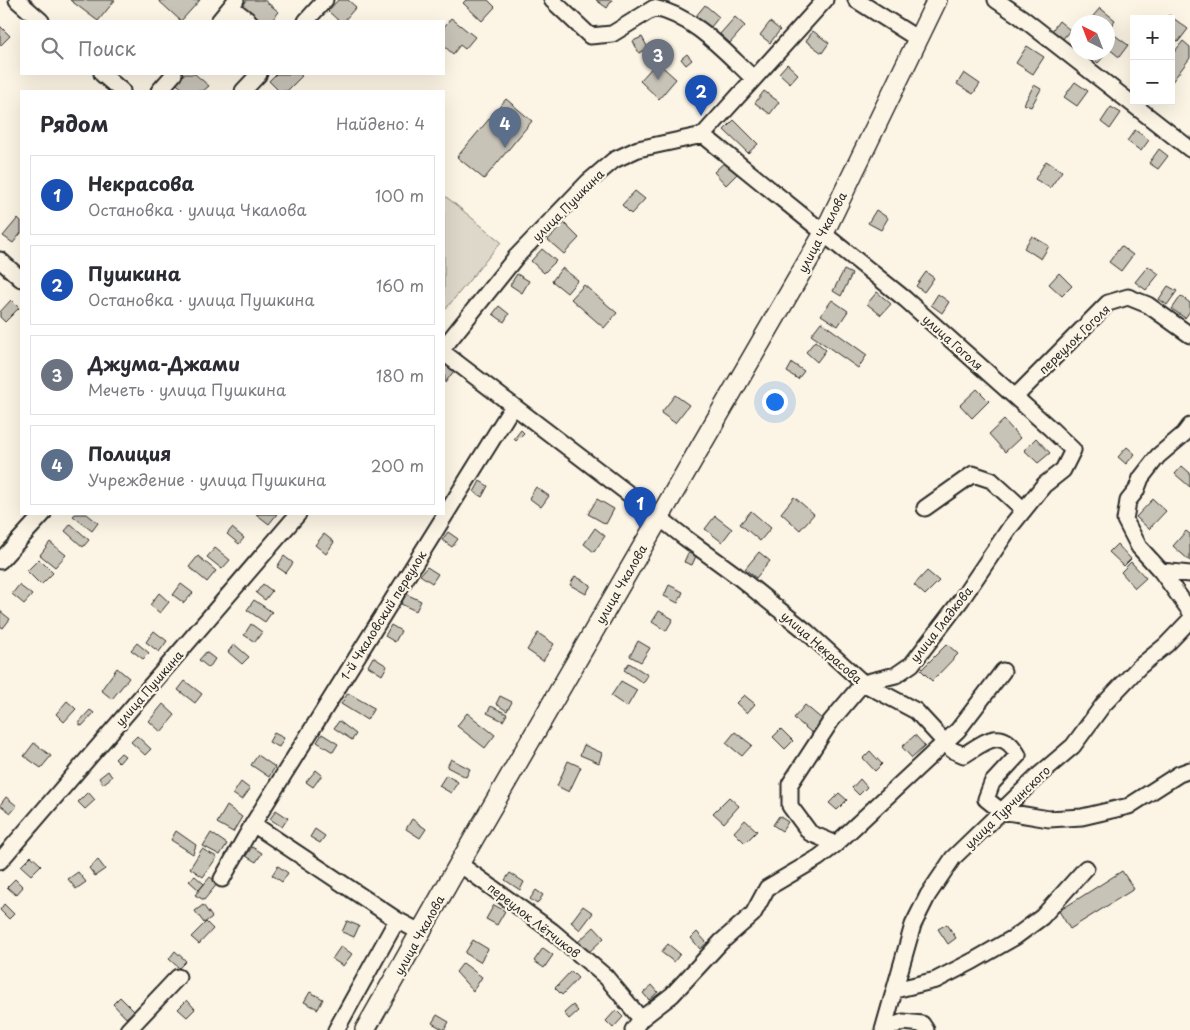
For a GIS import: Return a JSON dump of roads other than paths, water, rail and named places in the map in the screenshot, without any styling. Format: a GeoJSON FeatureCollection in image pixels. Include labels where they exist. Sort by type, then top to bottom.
{"type":"FeatureCollection","features":[{"type":"Feature","properties":{"kind":"main road","name":"улица Чкалова"},"geometry":{"type":"LineString","coordinates":[[922,41],[937,0]]}},
{"type":"Feature","properties":{"kind":"main road","name":"улица Чкалова"},"geometry":{"type":"LineString","coordinates":[[374,1030],[462,866],[826,235],[922,41],[946,0]]}},
{"type":"Feature","properties":{"kind":"main road","name":"улица Чкалова"},"geometry":{"type":"LineString","coordinates":[[366,1030],[424,934]]}},
{"type":"Feature","properties":{"kind":"street"},"geometry":{"type":"LineString","coordinates":[[17,0],[40,20]]}},
{"type":"Feature","properties":{"kind":"street"},"geometry":{"type":"LineString","coordinates":[[307,20],[325,0]]}},
{"type":"Feature","properties":{"kind":"street"},"geometry":{"type":"LineString","coordinates":[[552,0],[590,36],[612,34],[654,8],[665,10],[691,24],[719,46],[753,78]]}},
{"type":"Feature","properties":{"kind":"street"},"geometry":{"type":"LineString","coordinates":[[703,135],[825,0]]}},
{"type":"Feature","properties":{"kind":"street"},"geometry":{"type":"LineString","coordinates":[[856,0],[922,41]]}},
{"type":"Feature","properties":{"kind":"street"},"geometry":{"type":"LineString","coordinates":[[996,0],[1021,17],[1190,149]]}},
{"type":"Feature","properties":{"kind":"street"},"geometry":{"type":"LineString","coordinates":[[220,20],[234,3],[248,20]]}},
{"type":"Feature","properties":{"kind":"street"},"geometry":{"type":"LineString","coordinates":[[103,75],[121,90]]}},
{"type":"Feature","properties":{"kind":"street"},"geometry":{"type":"LineString","coordinates":[[160,90],[173,75]]}},
{"type":"Feature","properties":{"kind":"street"},"geometry":{"type":"LineString","coordinates":[[245,90],[258,75]]}},
{"type":"Feature","properties":{"kind":"street","name":"улица Гоголя"},"geometry":{"type":"LineString","coordinates":[[703,135],[905,299],[1073,450]]}},
{"type":"Feature","properties":{"kind":"street","name":"улица Пушкина"},"geometry":{"type":"LineString","coordinates":[[445,346],[516,257],[588,182],[614,160],[638,149],[703,135]]}},
{"type":"Feature","properties":{"kind":"street"},"geometry":{"type":"LineString","coordinates":[[0,260],[20,278]]}},
{"type":"Feature","properties":{"kind":"street","name":"переулок Гоголя"},"geometry":{"type":"LineString","coordinates":[[1015,397],[1108,303],[1128,297],[1148,306],[1190,335]]}},
{"type":"Feature","properties":{"kind":"street","name":"улица Некрасова"},"geometry":{"type":"LineString","coordinates":[[445,354],[684,537],[736,574],[807,632],[863,684],[916,712],[952,750],[964,755],[990,739],[1003,739],[1013,746],[1018,755],[992,783],[986,798],[1001,812]]}},
{"type":"Feature","properties":{"kind":"street","name":"1-й Чкаловский переулок"},"geometry":{"type":"LineString","coordinates":[[222,879],[253,824],[513,406]]}},
{"type":"Feature","properties":{"kind":"street"},"geometry":{"type":"LineString","coordinates":[[1189,610],[1161,572],[1139,547],[1125,520],[1128,501],[1136,490],[1141,478],[1158,456],[1184,434],[1190,426]]}},
{"type":"Feature","properties":{"kind":"street","name":"улица Гладкова"},"geometry":{"type":"LineString","coordinates":[[863,684],[896,675],[912,664],[961,600],[1024,510],[1044,485],[1063,470],[1073,450]]}},
{"type":"Feature","properties":{"kind":"street"},"geometry":{"type":"LineString","coordinates":[[925,508],[974,474],[991,480],[1024,510]]}},
{"type":"Feature","properties":{"kind":"street"},"geometry":{"type":"LineString","coordinates":[[0,561],[42,515]]}},
{"type":"Feature","properties":{"kind":"street","name":"улица Пушкина"},"geometry":{"type":"LineString","coordinates":[[0,861],[292,516]]}},
{"type":"Feature","properties":{"kind":"street"},"geometry":{"type":"LineString","coordinates":[[1161,572],[1190,574]]}},
{"type":"Feature","properties":{"kind":"street","name":"улица Турчинского"},"geometry":{"type":"LineString","coordinates":[[883,1030],[913,925],[928,895],[954,858],[1073,746],[1103,705],[1139,667],[1166,645],[1189,610]]}},
{"type":"Feature","properties":{"kind":"street"},"geometry":{"type":"LineString","coordinates":[[637,1024],[672,996],[721,942],[753,914],[766,888],[818,858],[836,844],[958,730],[1003,671]]}},
{"type":"Feature","properties":{"kind":"street"},"geometry":{"type":"LineString","coordinates":[[836,844],[810,832],[790,806],[790,784],[831,721],[863,684]]}},
{"type":"Feature","properties":{"kind":"street"},"geometry":{"type":"LineString","coordinates":[[1001,812],[1049,819],[1082,817],[1129,806],[1179,774],[1190,770]]}},
{"type":"Feature","properties":{"kind":"street"},"geometry":{"type":"LineString","coordinates":[[253,824],[397,920],[424,934]]}},
{"type":"Feature","properties":{"kind":"street","name":"переулок Лётчиков"},"geometry":{"type":"LineString","coordinates":[[462,866],[552,931],[606,977],[637,1024]]}},
{"type":"Feature","properties":{"kind":"street"},"geometry":{"type":"LineString","coordinates":[[895,990],[936,980],[1016,937],[1042,917],[1086,868]]}},
{"type":"Feature","properties":{"kind":"street"},"geometry":{"type":"LineString","coordinates":[[336,1030],[397,920]]}},
{"type":"Feature","properties":{"kind":"street"},"geometry":{"type":"LineString","coordinates":[[128,1030],[178,977]]}},
{"type":"Feature","properties":{"kind":"street"},"geometry":{"type":"LineString","coordinates":[[883,1030],[903,1022],[922,1024],[926,1030]]}},
{"type":"Feature","properties":{"kind":"place","name":"Джума-Джами"},"geometry":{"type":"Point","coordinates":[658,80]}},
{"type":"Feature","properties":{"kind":"place","name":"Пушкина"},"geometry":{"type":"Point","coordinates":[701,116]}},
{"type":"Feature","properties":{"kind":"place","name":"Полиция"},"geometry":{"type":"Point","coordinates":[505,148]}},
{"type":"Feature","properties":{"kind":"place","name":"Некрасова"},"geometry":{"type":"Point","coordinates":[640,528]}}]}
